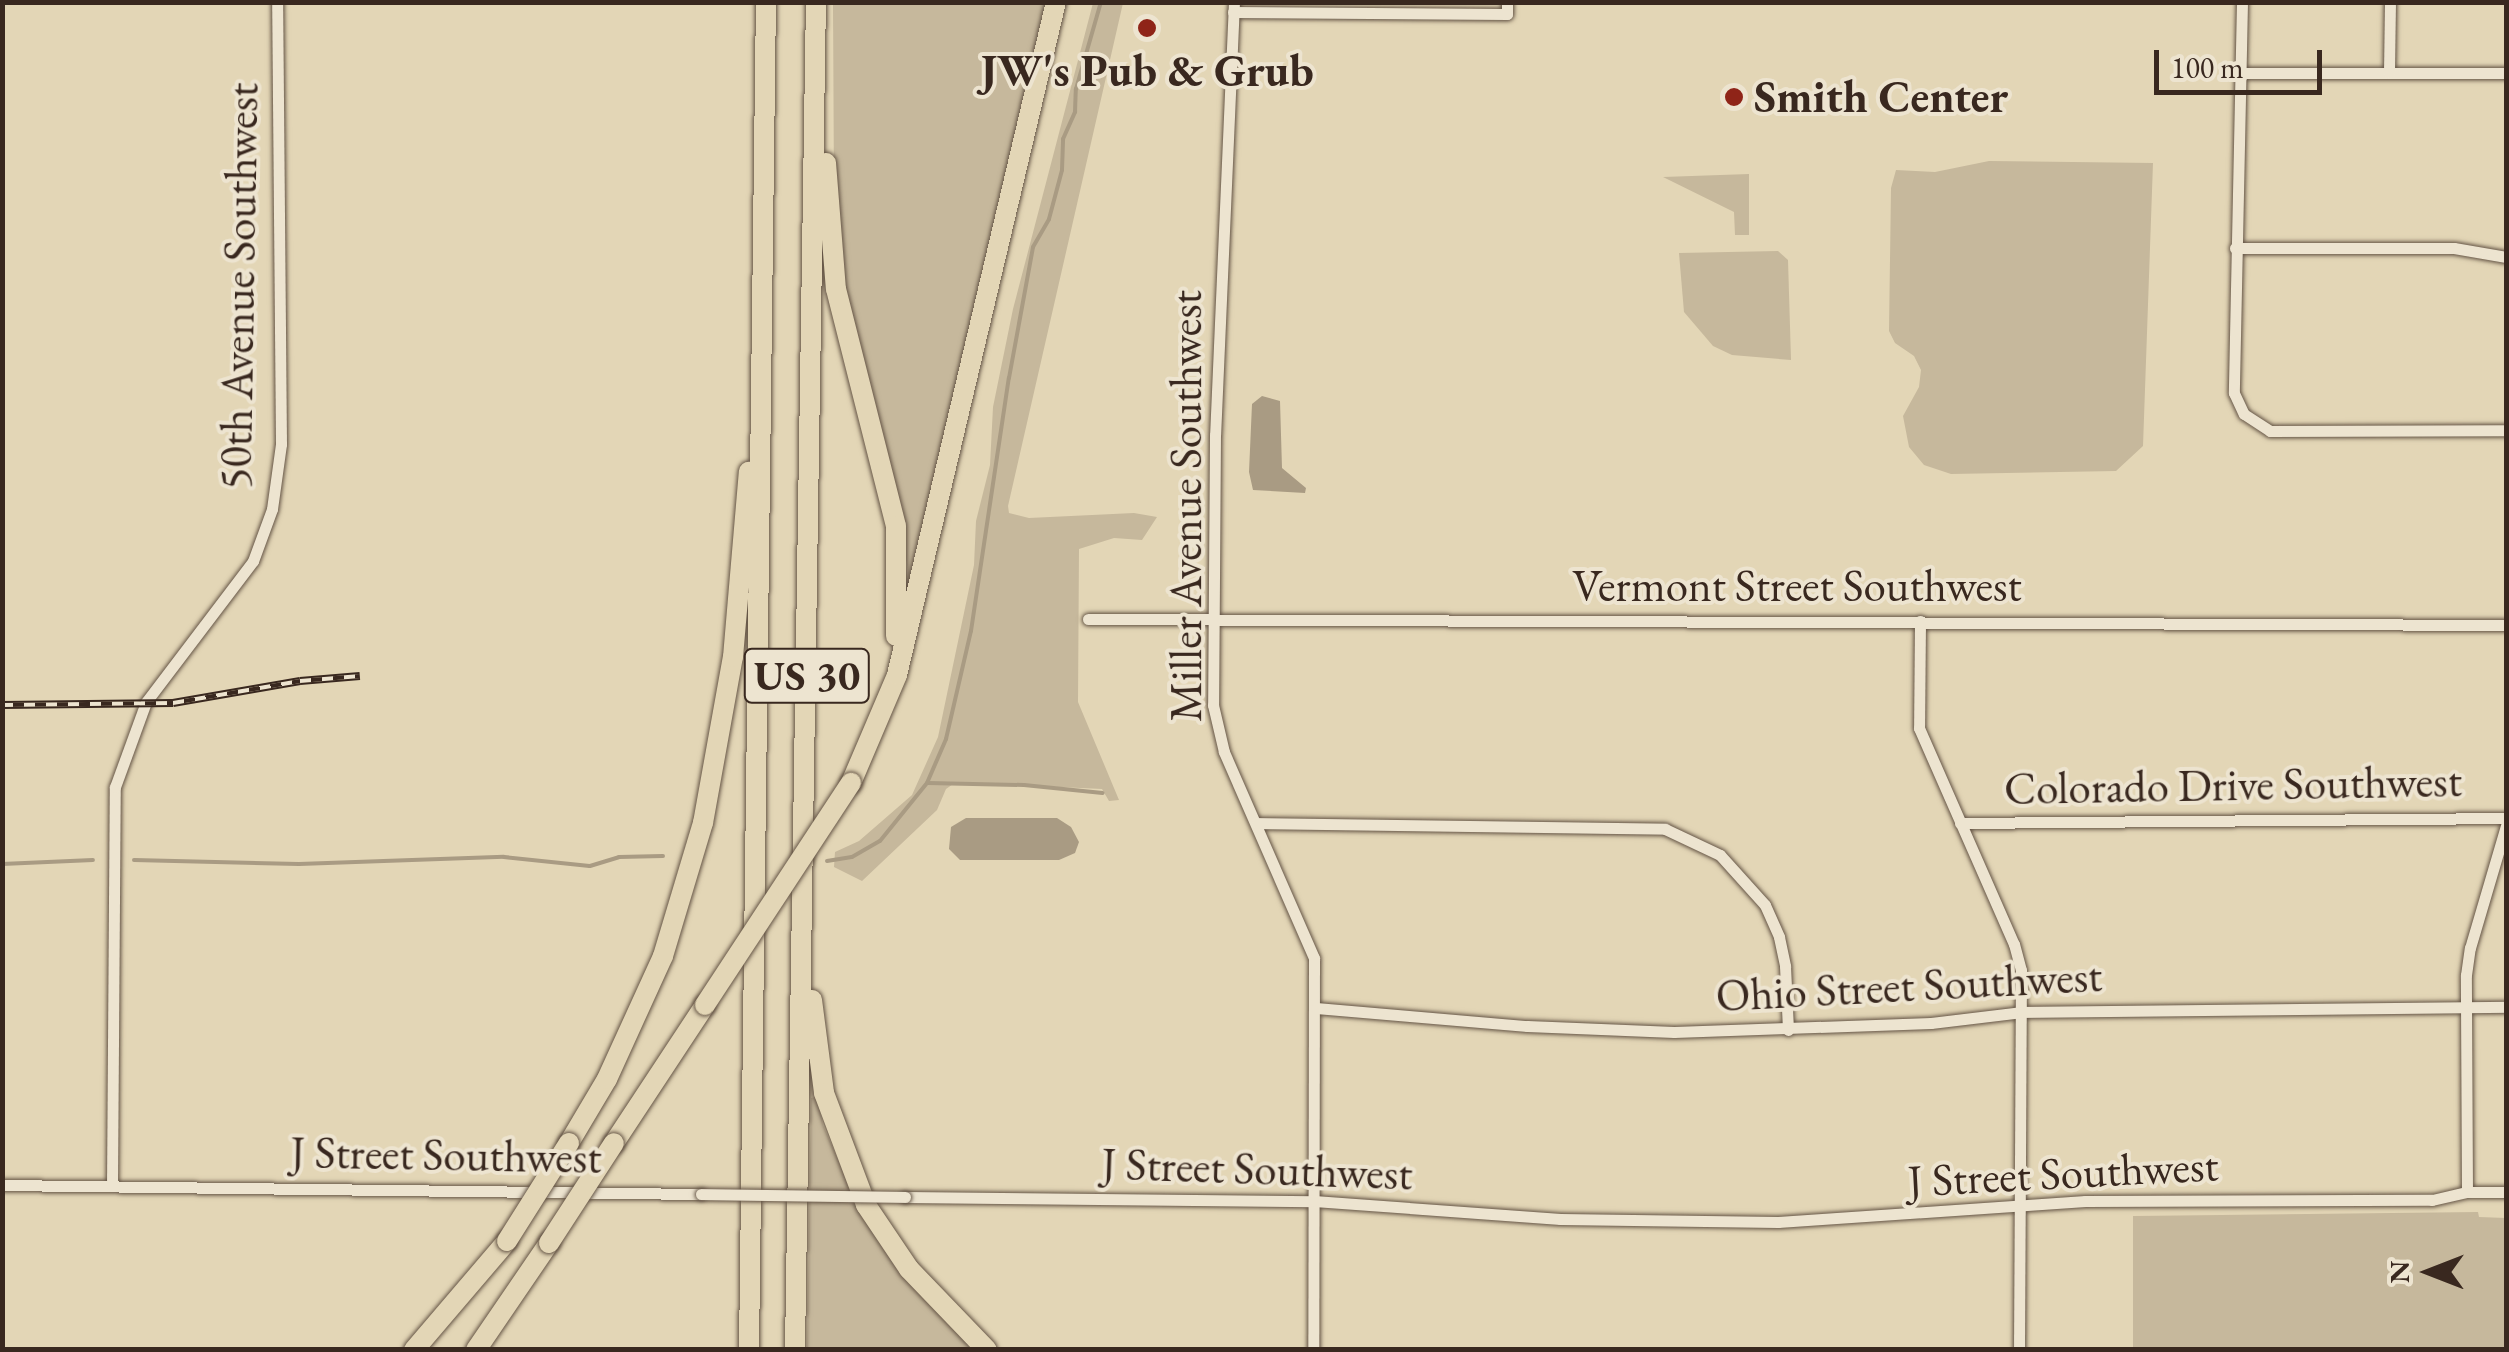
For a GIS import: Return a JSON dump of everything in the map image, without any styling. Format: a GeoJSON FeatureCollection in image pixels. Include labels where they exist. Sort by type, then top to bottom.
{"type":"FeatureCollection","features":[{"type":"Feature","properties":{"kind":"highway","name":"US 30"},"geometry":{"type":"LineString","coordinates":[[749,1350],[766,2]]}},
{"type":"Feature","properties":{"kind":"highway","name":"US 30"},"geometry":{"type":"LineString","coordinates":[[795,1350],[816,2]]}},
{"type":"Feature","properties":{"kind":"highway"},"geometry":{"type":"LineString","coordinates":[[476,1350],[851,783],[902,658],[1056,2]]}},
{"type":"Feature","properties":{"kind":"highway"},"geometry":{"type":"LineString","coordinates":[[816,38],[836,288],[896,526],[898,604],[887,697]]}},
{"type":"Feature","properties":{"kind":"highway"},"geometry":{"type":"LineString","coordinates":[[414,1350],[507,1241],[569,1143],[607,1078],[662,956],[703,824],[733,657],[762,346]]}},
{"type":"Feature","properties":{"kind":"highway"},"geometry":{"type":"LineString","coordinates":[[806,790],[813,1013],[824,1093],[834,1126],[850,1173],[890,1244],[987,1350]]}},
{"type":"Feature","properties":{"kind":"street","name":"50th Avenue Southwest"},"geometry":{"type":"LineString","coordinates":[[112,1186],[115,788],[146,702],[253,560],[275,492],[281,444],[277,2]]}},
{"type":"Feature","properties":{"kind":"street"},"geometry":{"type":"LineString","coordinates":[[2242,2],[2234,393],[2244,414],[2270,431],[2506,430]]}},
{"type":"Feature","properties":{"kind":"street"},"geometry":{"type":"LineString","coordinates":[[2388,73],[2390,2]]}},
{"type":"Feature","properties":{"kind":"street"},"geometry":{"type":"LineString","coordinates":[[1233,7],[1506,8]]}},
{"type":"Feature","properties":{"kind":"street","name":"Miller Avenue Southwest"},"geometry":{"type":"LineString","coordinates":[[1233,7],[1214,435],[1216,730],[1314,958],[1313,1350]]}},
{"type":"Feature","properties":{"kind":"street"},"geometry":{"type":"LineString","coordinates":[[2240,73],[2506,73]]}},
{"type":"Feature","properties":{"kind":"street"},"geometry":{"type":"LineString","coordinates":[[2236,248],[2454,248],[2506,257]]}},
{"type":"Feature","properties":{"kind":"street","name":"Vermont Street Southwest"},"geometry":{"type":"LineString","coordinates":[[1088,618],[2506,624]]}},
{"type":"Feature","properties":{"kind":"street"},"geometry":{"type":"LineString","coordinates":[[1920,621],[1919,728],[2022,970],[2019,1350]]}},
{"type":"Feature","properties":{"kind":"street","name":"Colorado Drive Southwest"},"geometry":{"type":"LineString","coordinates":[[1960,823],[2506,818]]}},
{"type":"Feature","properties":{"kind":"street"},"geometry":{"type":"LineString","coordinates":[[1257,823],[1636,825],[1664,829],[1693,840],[1720,855],[1765,905],[1779,936],[1785,966],[1788,1030]]}},
{"type":"Feature","properties":{"kind":"street"},"geometry":{"type":"LineString","coordinates":[[2467,1192],[2466,1007],[2470,948],[2506,826]]}},
{"type":"Feature","properties":{"kind":"street","name":"Ohio Street Southwest"},"geometry":{"type":"LineString","coordinates":[[1316,1008],[1527,1026],[1674,1032],[1788,1030],[2022,1012],[2506,1007]]}},
{"type":"Feature","properties":{"kind":"street","name":"J Street Southwest"},"geometry":{"type":"LineString","coordinates":[[2,1185],[1314,1200],[1560,1219],[1685,1222],[1864,1218],[2132,1200],[2432,1200],[2467,1192],[2506,1192]]}},
{"type":"Feature","properties":{"kind":"shaded area"},"geometry":{"type":"Polygon","coordinates":[[[833,3],[1047,3],[909,581],[900,510],[849,315],[834,195],[833,3]]]}},
{"type":"Feature","properties":{"kind":"shaded area"},"geometry":{"type":"Polygon","coordinates":[[[1093,3],[1123,3],[1008,506],[1009,513],[1029,518],[1134,513],[1157,517],[1142,540],[1114,538],[1079,549],[1078,702],[1119,800],[1109,801],[1102,789],[956,782],[946,789],[937,810],[862,881],[834,867],[835,852],[859,841],[912,795],[938,737],[974,565],[976,521],[990,465],[993,407],[1013,309],[1093,3]]]}},
{"type":"Feature","properties":{"kind":"shaded area"},"geometry":{"type":"Polygon","coordinates":[[[1989,161],[2153,163],[2143,446],[2116,471],[1951,474],[1924,465],[1909,447],[1903,416],[1919,387],[1921,370],[1914,356],[1895,343],[1889,331],[1891,188],[1896,170],[1935,172],[1989,161]]]}},
{"type":"Feature","properties":{"kind":"shaded area"},"geometry":{"type":"Polygon","coordinates":[[[1749,174],[1749,235],[1735,235],[1734,212],[1663,177],[1749,174]]]}},
{"type":"Feature","properties":{"kind":"shaded area"},"geometry":{"type":"Polygon","coordinates":[[[1778,251],[1788,260],[1791,360],[1732,355],[1713,346],[1684,312],[1679,253],[1778,251]]]}},
{"type":"Feature","properties":{"kind":"shaded area"},"geometry":{"type":"Polygon","coordinates":[[[1262,396],[1280,401],[1282,468],[1306,488],[1305,493],[1253,490],[1249,472],[1252,404],[1262,396]]]}},
{"type":"Feature","properties":{"kind":"shaded area"},"geometry":{"type":"Polygon","coordinates":[[[966,818],[1057,818],[1071,827],[1079,842],[1075,853],[1059,860],[960,860],[949,849],[951,827],[966,818]]]}},
{"type":"Feature","properties":{"kind":"shaded area"},"geometry":{"type":"Polygon","coordinates":[[[817,1097],[823,1125],[860,1211],[976,1349],[807,1350],[811,1098],[817,1097]]]}},
{"type":"Feature","properties":{"kind":"shaded area"},"geometry":{"type":"Polygon","coordinates":[[[2478,1212],[2479,1217],[2506,1218],[2506,1349],[2133,1349],[2133,1216],[2478,1212]]]}},
{"type":"Feature","properties":{"kind":"waterway"},"geometry":{"type":"LineString","coordinates":[[827,861],[852,857],[880,841],[927,783],[946,739],[971,631],[1033,247],[1049,219],[1062,170],[1063,139],[1075,112],[1076,89],[1101,2]]}},
{"type":"Feature","properties":{"kind":"waterway"},"geometry":{"type":"LineString","coordinates":[[928,783],[1024,785],[1103,793]]}},
{"type":"Feature","properties":{"kind":"waterway"},"geometry":{"type":"LineString","coordinates":[[134,860],[299,864],[504,857],[590,866],[619,857],[663,856]]}},
{"type":"Feature","properties":{"kind":"waterway"},"geometry":{"type":"LineString","coordinates":[[2,864],[93,860]]}},
{"type":"Feature","properties":{"kind":"railway"},"geometry":{"type":"LineString","coordinates":[[2,705],[173,703],[300,681],[360,676]]}},
{"type":"Feature","properties":{"kind":"place","name":"JW's Pub & Grub"},"geometry":{"type":"Point","coordinates":[1147,28]}},
{"type":"Feature","properties":{"kind":"place","name":"Smith Center"},"geometry":{"type":"Point","coordinates":[1734,97]}}]}
